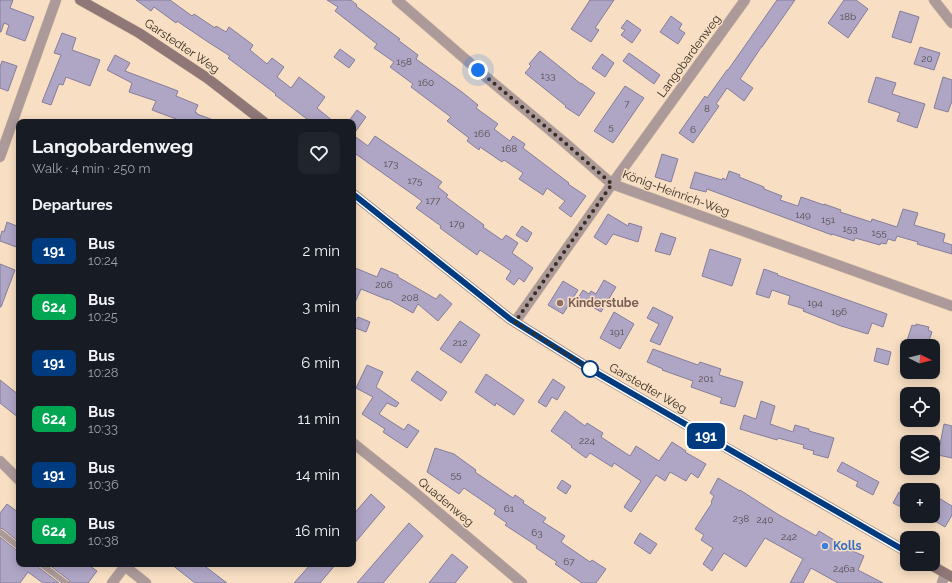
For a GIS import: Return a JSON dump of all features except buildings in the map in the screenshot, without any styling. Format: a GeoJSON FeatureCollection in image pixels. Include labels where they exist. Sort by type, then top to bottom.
{"type":"FeatureCollection","features":[{"type":"Feature","properties":{"kind":"main road","name":"Garstedter Weg"},"geometry":{"type":"LineString","coordinates":[[80,0],[139,32],[207,78],[260,119]]}},
{"type":"Feature","properties":{"kind":"main road","name":"Garstedter Weg"},"geometry":{"type":"LineString","coordinates":[[356,196],[515,322],[595,372],[900,548]]}},
{"type":"Feature","properties":{"kind":"main road"},"geometry":{"type":"LineString","coordinates":[[938,571],[946,578]]}},
{"type":"Feature","properties":{"kind":"street"},"geometry":{"type":"LineString","coordinates":[[0,158],[56,0]]}},
{"type":"Feature","properties":{"kind":"street","name":"König-Heinrich-Weg"},"geometry":{"type":"LineString","coordinates":[[397,0],[612,184],[952,306]]}},
{"type":"Feature","properties":{"kind":"street","name":"Langobardenweg"},"geometry":{"type":"LineString","coordinates":[[515,322],[612,184],[745,0]]}},
{"type":"Feature","properties":{"kind":"street"},"geometry":{"type":"LineString","coordinates":[[934,0],[952,23]]}},
{"type":"Feature","properties":{"kind":"street","name":"Quadenweg"},"geometry":{"type":"LineString","coordinates":[[356,445],[412,490],[522,583]]}},
{"type":"Feature","properties":{"kind":"street"},"geometry":{"type":"LineString","coordinates":[[0,460],[16,477]]}},
{"type":"Feature","properties":{"kind":"street"},"geometry":{"type":"LineString","coordinates":[[112,583],[122,567]]}},
{"type":"Feature","properties":{"kind":"street"},"geometry":{"type":"LineString","coordinates":[[126,567],[146,583]]}},
{"type":"Feature","properties":{"kind":"lane"},"geometry":{"type":"LineString","coordinates":[[0,532],[16,545]]}},
{"type":"Feature","properties":{"kind":"lane"},"geometry":{"type":"LineString","coordinates":[[45,567],[66,583]]}},
{"type":"Feature","properties":{"kind":"bus line","name":"191"},"geometry":{"type":"LineString","coordinates":[[356,196],[510,319],[595,372],[900,548]]}},
{"type":"Feature","properties":{"kind":"place","name":"Kinderstube"},"geometry":{"type":"Point","coordinates":[560,303]}},
{"type":"Feature","properties":{"kind":"place","name":"Kolls"},"geometry":{"type":"Point","coordinates":[825,546]}},
{"type":"Feature","properties":{"kind":"route"},"geometry":{"type":"LineString","coordinates":[[478,70],[612,184],[515,322],[595,372],[590,369]]}}]}
